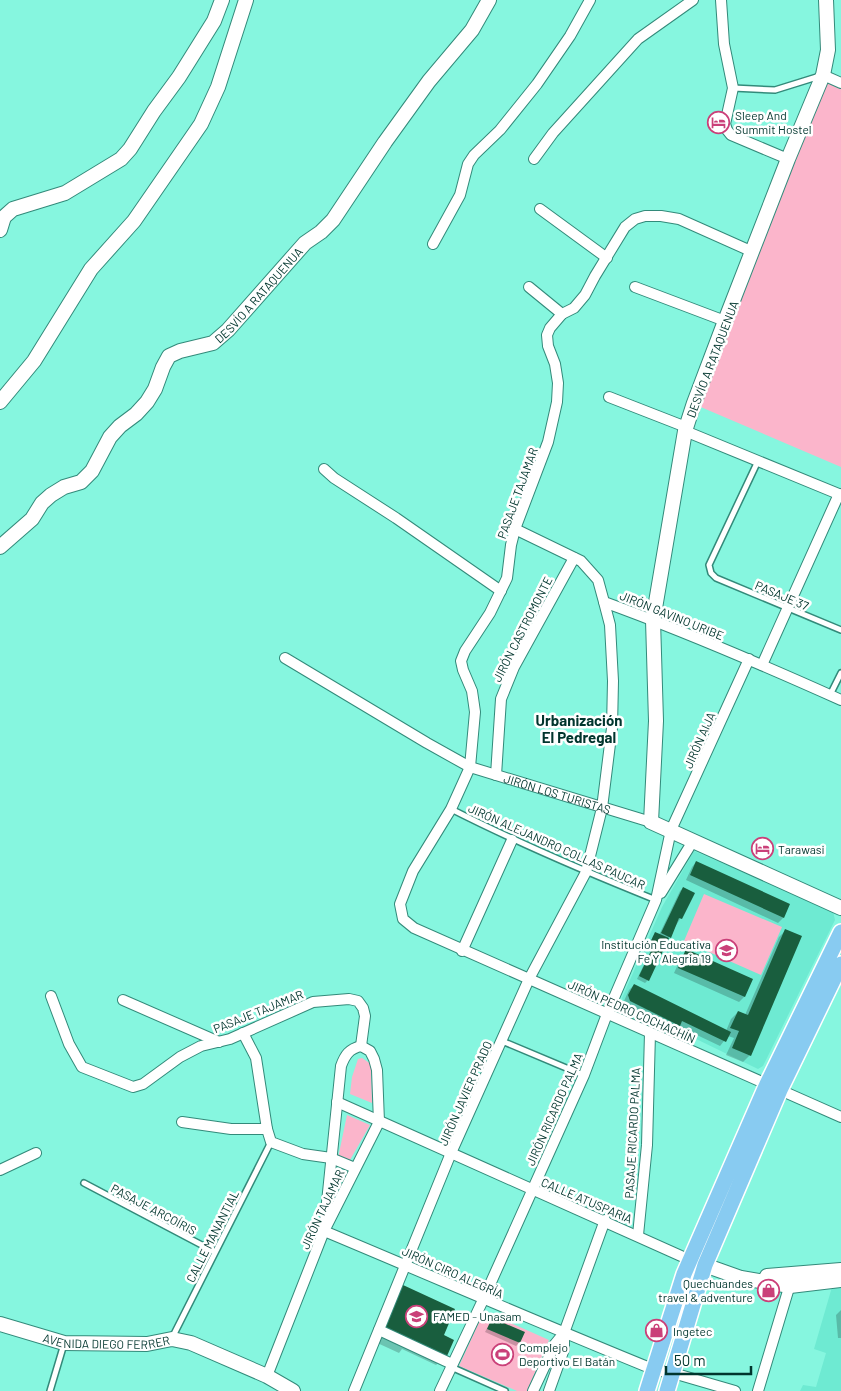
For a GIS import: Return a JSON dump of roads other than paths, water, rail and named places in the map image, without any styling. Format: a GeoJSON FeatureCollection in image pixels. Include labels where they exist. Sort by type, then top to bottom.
{"type":"FeatureCollection","features":[{"type":"Feature","properties":{"kind":"main road"},"geometry":{"type":"LineString","coordinates":[[647,1391],[684,1274],[773,1087],[841,932]]}},
{"type":"Feature","properties":{"kind":"main road"},"geometry":{"type":"LineString","coordinates":[[666,1391],[705,1266],[773,1087],[841,964]]}},
{"type":"Feature","properties":{"kind":"street"},"geometry":{"type":"LineString","coordinates":[[0,230],[4,218],[13,210],[65,192],[121,159],[179,77],[214,21],[222,0]]}},
{"type":"Feature","properties":{"kind":"street"},"geometry":{"type":"LineString","coordinates":[[0,402],[34,361],[91,269],[134,220],[169,172],[200,124],[218,87],[246,0]]}},
{"type":"Feature","properties":{"kind":"street","name":"DESVÍO A RATAQUENUA"},"geometry":{"type":"LineString","coordinates":[[0,547],[32,520],[42,503],[51,494],[64,487],[81,482],[92,471],[110,437],[148,402],[155,389],[162,367],[169,356],[180,351],[213,343],[228,330],[305,243],[321,232],[333,220],[384,142],[429,81],[472,30],[489,0]]}},
{"type":"Feature","properties":{"kind":"street"},"geometry":{"type":"LineString","coordinates":[[433,244],[460,195],[468,164],[474,155],[500,130],[537,84],[570,36],[590,0]]}},
{"type":"Feature","properties":{"kind":"street"},"geometry":{"type":"LineString","coordinates":[[534,159],[553,133],[638,39],[693,0]]}},
{"type":"Feature","properties":{"kind":"street"},"geometry":{"type":"LineString","coordinates":[[720,0],[724,44],[733,88],[725,124],[727,130],[731,135],[788,159]]}},
{"type":"Feature","properties":{"kind":"street","name":"DESVÍO A RATAQUENUA"},"geometry":{"type":"LineString","coordinates":[[652,822],[656,721],[653,620],[686,429],[694,403],[788,159],[823,76],[828,50],[826,0]]}},
{"type":"Feature","properties":{"kind":"street"},"geometry":{"type":"LineString","coordinates":[[823,76],[841,83]]}},
{"type":"Feature","properties":{"kind":"street"},"geometry":{"type":"LineString","coordinates":[[540,209],[607,258]]}},
{"type":"Feature","properties":{"kind":"street","name":"PASAJE TAJAMAR"},"geometry":{"type":"LineString","coordinates":[[414,928],[404,919],[400,904],[412,871],[450,809],[470,767],[476,712],[472,691],[461,661],[465,651],[490,612],[507,578],[515,529],[550,434],[558,383],[547,335],[555,321],[562,314],[574,308],[585,295],[594,276],[625,227],[635,219],[644,216],[660,216],[679,219],[753,252]]}},
{"type":"Feature","properties":{"kind":"street"},"geometry":{"type":"LineString","coordinates":[[529,287],[562,314]]}},
{"type":"Feature","properties":{"kind":"street"},"geometry":{"type":"LineString","coordinates":[[635,287],[725,322]]}},
{"type":"Feature","properties":{"kind":"street"},"geometry":{"type":"LineString","coordinates":[[608,397],[840,494],[762,665]]}},
{"type":"Feature","properties":{"kind":"street"},"geometry":{"type":"LineString","coordinates":[[324,469],[334,478],[396,518],[501,591]]}},
{"type":"Feature","properties":{"kind":"street","name":"JIRÓN GAVINO URIBE"},"geometry":{"type":"LineString","coordinates":[[515,529],[581,561],[598,580],[604,602],[749,659],[841,700]]}},
{"type":"Feature","properties":{"kind":"street","name":"JIRÓN CASTROMONTE"},"geometry":{"type":"LineString","coordinates":[[496,775],[502,699],[514,667],[574,558]]}},
{"type":"Feature","properties":{"kind":"street","name":"JIRÓN JAVIER PRADO"},"geometry":{"type":"LineString","coordinates":[[354,1391],[451,1154],[529,979],[586,872],[602,808],[612,728],[613,681],[610,625],[604,602]]}},
{"type":"Feature","properties":{"kind":"street","name":"JIRÓN LOS TURISTAS"},"geometry":{"type":"LineString","coordinates":[[285,658],[419,739],[470,767],[652,822],[841,908]]}},
{"type":"Feature","properties":{"kind":"street","name":"JIRÓN AIJA"},"geometry":{"type":"LineString","coordinates":[[671,830],[749,659]]}},
{"type":"Feature","properties":{"kind":"street","name":"JIRÓN RICARDO PALMA"},"geometry":{"type":"LineString","coordinates":[[440,1391],[584,1075],[607,1014],[656,900],[671,830]]}},
{"type":"Feature","properties":{"kind":"street"},"geometry":{"type":"LineString","coordinates":[[462,951],[512,840]]}},
{"type":"Feature","properties":{"kind":"street"},"geometry":{"type":"LineString","coordinates":[[656,900],[693,841]]}},
{"type":"Feature","properties":{"kind":"street","name":"JIRÓN PEDRO COCHACHÍN"},"geometry":{"type":"LineString","coordinates":[[414,928],[462,951],[841,1117]]}},
{"type":"Feature","properties":{"kind":"street","name":"PASAJE TAJAMAR"},"geometry":{"type":"LineString","coordinates":[[51,996],[69,1044],[82,1067],[133,1087],[143,1084],[180,1057],[201,1046],[230,1039],[313,1002],[349,999],[358,1001],[363,1008],[365,1016],[365,1049]]}},
{"type":"Feature","properties":{"kind":"street"},"geometry":{"type":"LineString","coordinates":[[122,1000],[219,1042]]}},
{"type":"Feature","properties":{"kind":"street","name":"PASAJE RICARDO PALMA"},"geometry":{"type":"LineString","coordinates":[[638,1235],[647,1145],[650,1032]]}},
{"type":"Feature","properties":{"kind":"street"},"geometry":{"type":"LineString","coordinates":[[243,1033],[256,1058],[267,1129],[271,1142],[303,1154],[331,1158],[355,1168]]}},
{"type":"Feature","properties":{"kind":"street"},"geometry":{"type":"LineString","coordinates":[[324,1231],[342,1066],[345,1056],[352,1049],[365,1049]]}},
{"type":"Feature","properties":{"kind":"street","name":"JIRÓN TAJAMAR"},"geometry":{"type":"LineString","coordinates":[[267,1376],[324,1231],[379,1122],[377,1070],[374,1059],[365,1049]]}},
{"type":"Feature","properties":{"kind":"street","name":"CALLE ATUSPARIA"},"geometry":{"type":"LineString","coordinates":[[337,1102],[451,1154],[605,1220],[690,1260]]}},
{"type":"Feature","properties":{"kind":"street"},"geometry":{"type":"LineString","coordinates":[[182,1122],[231,1129],[267,1129]]}},
{"type":"Feature","properties":{"kind":"street"},"geometry":{"type":"LineString","coordinates":[[0,1170],[36,1153]]}},
{"type":"Feature","properties":{"kind":"street"},"geometry":{"type":"LineString","coordinates":[[533,1391],[556,1344],[564,1333],[605,1220]]}},
{"type":"Feature","properties":{"kind":"street","name":"JIRÓN CIRO ALEGRÍA"},"geometry":{"type":"LineString","coordinates":[[324,1231],[483,1300],[655,1370],[673,1373],[735,1391]]}},
{"type":"Feature","properties":{"kind":"street"},"geometry":{"type":"LineString","coordinates":[[690,1260],[741,1278],[841,1280]]}},
{"type":"Feature","properties":{"kind":"street"},"geometry":{"type":"LineString","coordinates":[[791,1280],[841,1270]]}},
{"type":"Feature","properties":{"kind":"street"},"geometry":{"type":"LineString","coordinates":[[758,1391],[791,1280]]}},
{"type":"Feature","properties":{"kind":"street","name":"AVENIDA DIEGO FERRER"},"geometry":{"type":"LineString","coordinates":[[1,1326],[64,1343],[147,1344],[172,1339],[191,1343],[267,1376],[293,1391]]}},
{"type":"Feature","properties":{"kind":"street"},"geometry":{"type":"LineString","coordinates":[[378,1330],[452,1366]]}},
{"type":"Feature","properties":{"kind":"street"},"geometry":{"type":"LineString","coordinates":[[548,1391],[564,1349],[564,1333]]}},
{"type":"Feature","properties":{"kind":"lane"},"geometry":{"type":"LineString","coordinates":[[733,88],[775,90],[823,76]]}},
{"type":"Feature","properties":{"kind":"lane","name":"PASAJE 37"},"geometry":{"type":"LineString","coordinates":[[758,461],[709,565],[711,573],[716,578],[841,630]]}},
{"type":"Feature","properties":{"kind":"lane"},"geometry":{"type":"LineString","coordinates":[[830,695],[841,673]]}},
{"type":"Feature","properties":{"kind":"lane","name":"JIRÓN ALEJANDRO COLLAS PAUCAR"},"geometry":{"type":"LineString","coordinates":[[450,809],[512,840],[656,900]]}},
{"type":"Feature","properties":{"kind":"lane"},"geometry":{"type":"LineString","coordinates":[[502,1040],[584,1075]]}},
{"type":"Feature","properties":{"kind":"lane","name":"CALLE MANANTIAL"},"geometry":{"type":"LineString","coordinates":[[172,1339],[271,1142]]}},
{"type":"Feature","properties":{"kind":"lane","name":"PASAJE ARCOÍRIS"},"geometry":{"type":"LineString","coordinates":[[84,1183],[215,1252]]}},
{"type":"Feature","properties":{"kind":"lane"},"geometry":{"type":"LineString","coordinates":[[50,1391],[64,1343]]}},
{"type":"Feature","properties":{"kind":"lane"},"geometry":{"type":"LineString","coordinates":[[452,1366],[505,1391]]}},
{"type":"Feature","properties":{"kind":"place","name":"Sleep And Summit Hostel"},"geometry":{"type":"Point","coordinates":[719,122]}},
{"type":"Feature","properties":{"kind":"place","name":"Tarawasi"},"geometry":{"type":"Point","coordinates":[762,849]}},
{"type":"Feature","properties":{"kind":"place","name":"Institución Educativa Fe Y Alegria 19"},"geometry":{"type":"Point","coordinates":[727,951]}},
{"type":"Feature","properties":{"kind":"place","name":"Quechuandes travel & adventure"},"geometry":{"type":"Point","coordinates":[769,1290]}},
{"type":"Feature","properties":{"kind":"place","name":"FAMED - Unasam"},"geometry":{"type":"Point","coordinates":[417,1316]}},
{"type":"Feature","properties":{"kind":"place","name":"Ingetec"},"geometry":{"type":"Point","coordinates":[657,1331]}},
{"type":"Feature","properties":{"kind":"place","name":"Complejo Deportivo El Batán"},"geometry":{"type":"Point","coordinates":[503,1354]}},
{"type":"Feature","properties":{"kind":"district","name":"Urbanización El Pedregal"},"geometry":{"type":"Point","coordinates":[579,728]}}]}
